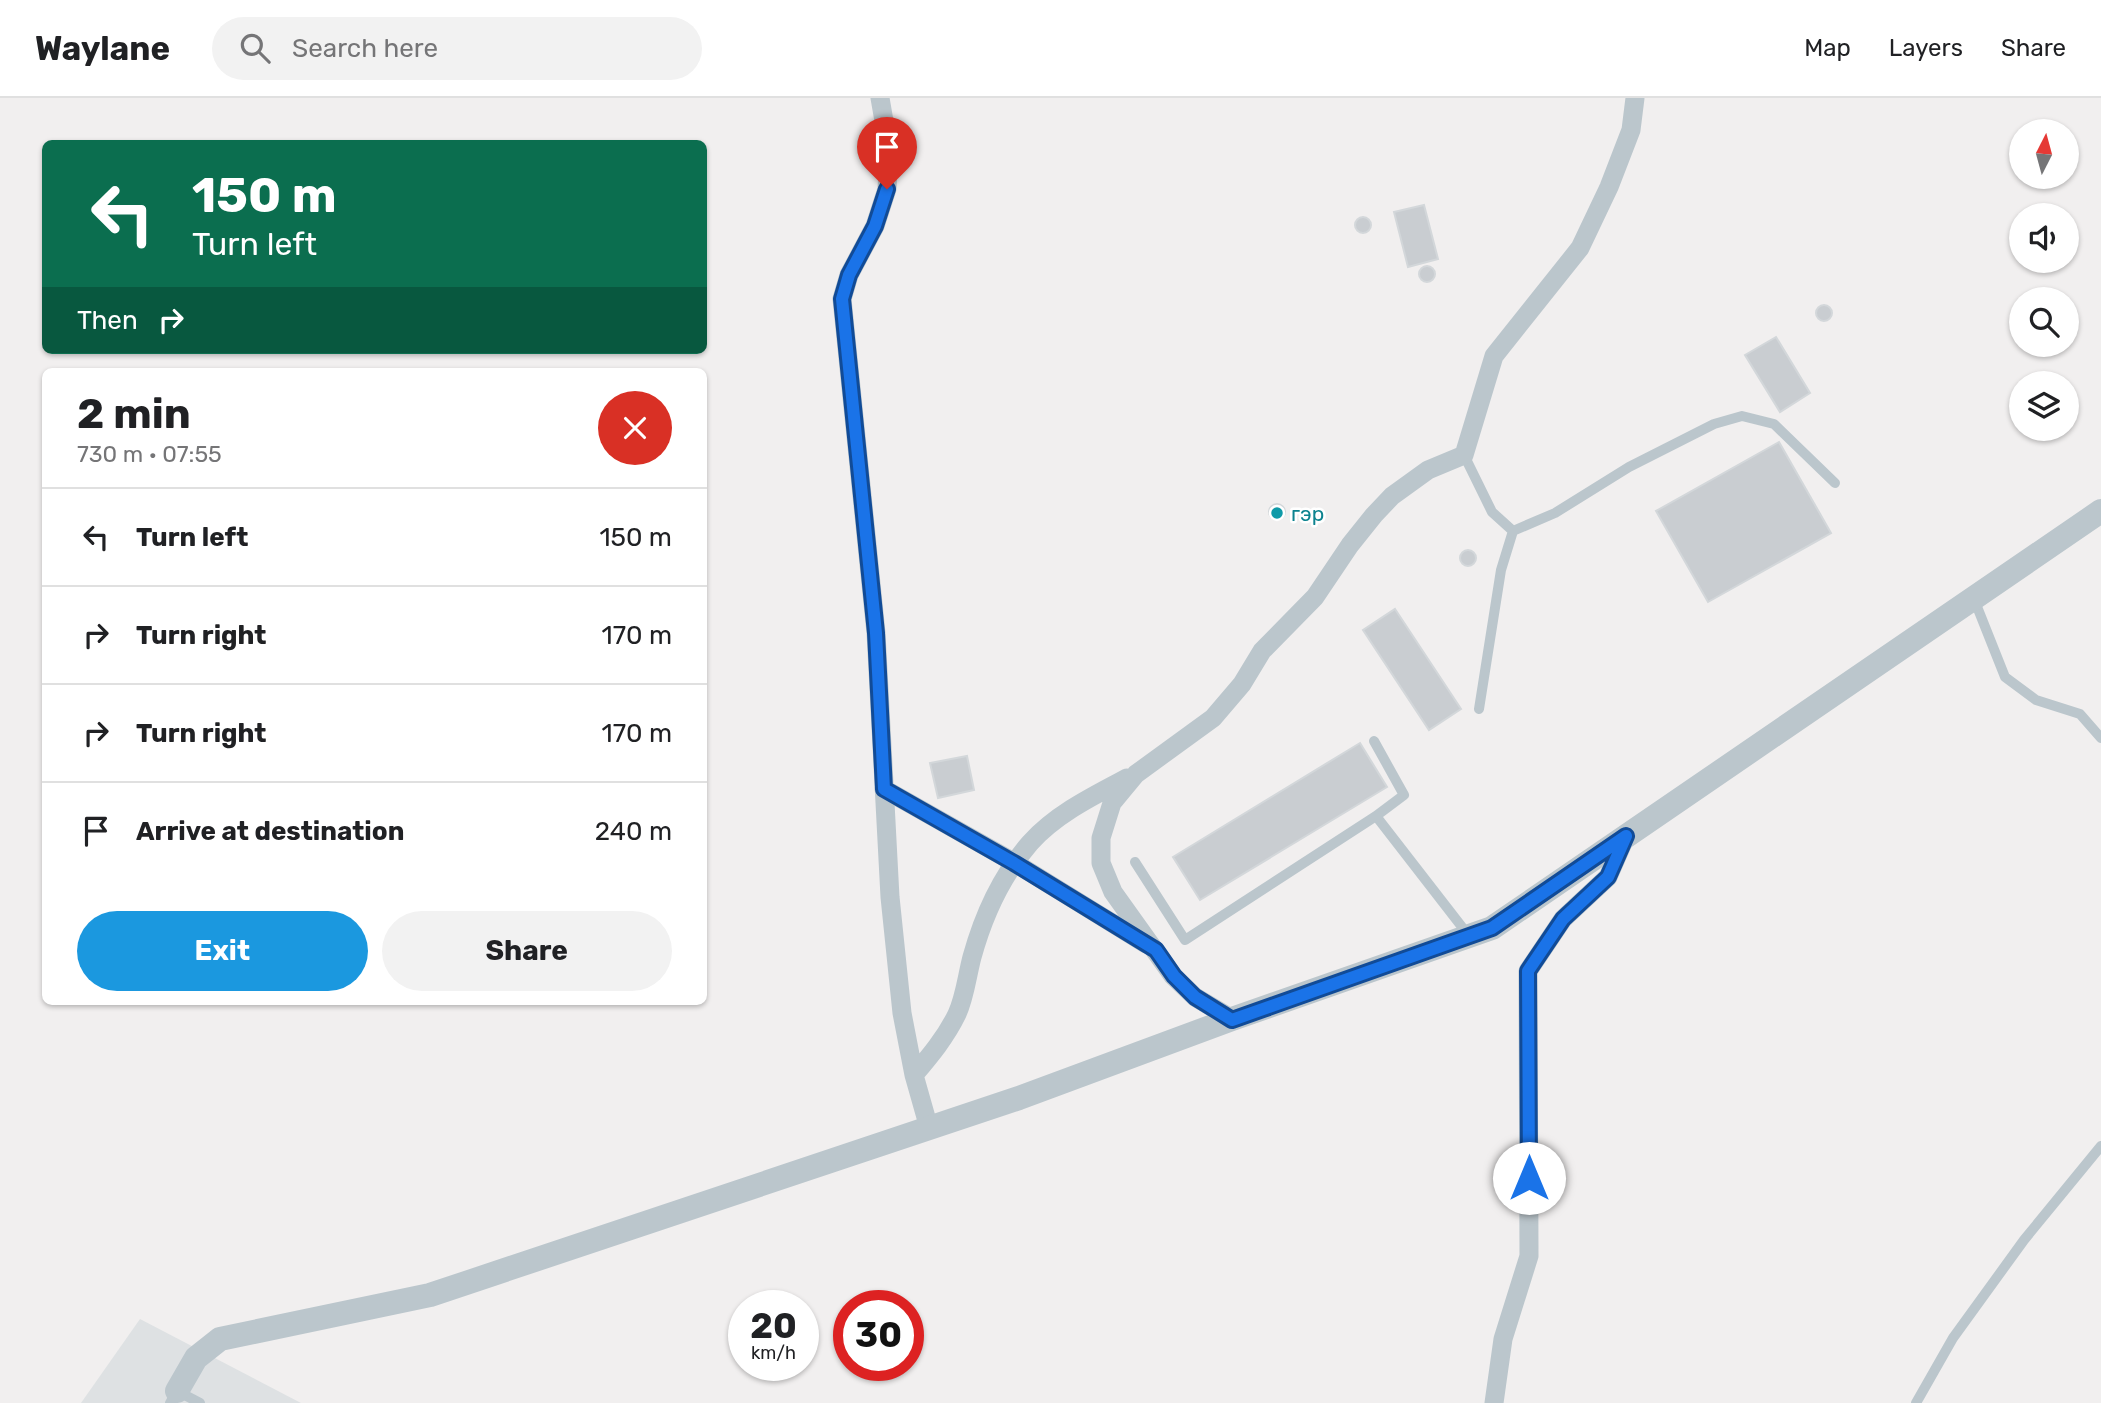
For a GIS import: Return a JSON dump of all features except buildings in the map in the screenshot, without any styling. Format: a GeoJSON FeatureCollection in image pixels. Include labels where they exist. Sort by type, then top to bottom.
{"type":"FeatureCollection","features":[{"type":"Feature","properties":{"kind":"street"},"geometry":{"type":"LineString","coordinates":[[880,98],[889,150],[887,189],[875,226],[849,275],[842,299],[876,633],[890,897],[902,1013],[914,1075],[929,1128]]}},
{"type":"Feature","properties":{"kind":"street"},"geometry":{"type":"LineString","coordinates":[[914,1075],[941,1044],[958,1012],[973,954],[987,915],[1008,871],[1030,843],[1054,821],[1086,800],[1136,774],[1213,718],[1242,684],[1262,651],[1315,597],[1374,514],[1392,496],[1428,470],[1464,455],[1494,356],[1580,248],[1609,187],[1631,130],[1636,98]]}},
{"type":"Feature","properties":{"kind":"street"},"geometry":{"type":"LineString","coordinates":[[174,1397],[196,1358],[220,1339],[430,1295],[1019,1098],[1492,928],[2101,511]]}},
{"type":"Feature","properties":{"kind":"street"},"geometry":{"type":"LineString","coordinates":[[1136,774],[1112,803],[1101,838],[1101,863],[1113,892],[1174,976],[1195,997],[1232,1020]]}},
{"type":"Feature","properties":{"kind":"street"},"geometry":{"type":"LineString","coordinates":[[884,789],[1014,863],[1156,950]]}},
{"type":"Feature","properties":{"kind":"street"},"geometry":{"type":"LineString","coordinates":[[1494,1403],[1503,1339],[1529,1255],[1528,971],[1563,919],[1608,877],[1626,836]]}},
{"type":"Feature","properties":{"kind":"lane"},"geometry":{"type":"LineString","coordinates":[[1479,709],[1501,570],[1513,531],[1555,513],[1629,467],[1714,424],[1742,416],[1774,424],[1835,483]]}},
{"type":"Feature","properties":{"kind":"lane"},"geometry":{"type":"LineString","coordinates":[[1464,455],[1492,512],[1513,531]]}},
{"type":"Feature","properties":{"kind":"lane"},"geometry":{"type":"LineString","coordinates":[[1973,598],[2005,677],[2036,700],[2080,714],[2101,738]]}},
{"type":"Feature","properties":{"kind":"lane"},"geometry":{"type":"LineString","coordinates":[[1135,862],[1185,940],[1404,795],[1374,741]]}},
{"type":"Feature","properties":{"kind":"lane"},"geometry":{"type":"LineString","coordinates":[[1376,816],[1469,936]]}},
{"type":"Feature","properties":{"kind":"lane"},"geometry":{"type":"LineString","coordinates":[[1916,1403],[1953,1338],[2024,1240],[2101,1146]]}},
{"type":"Feature","properties":{"kind":"lane"},"geometry":{"type":"LineString","coordinates":[[174,1397],[200,1403]]}},
{"type":"Feature","properties":{"kind":"shaded area"},"geometry":{"type":"Polygon","coordinates":[[[140,1319],[301,1403],[81,1403],[140,1319]]]}},
{"type":"Feature","properties":{"kind":"place","name":"гэр"},"geometry":{"type":"Point","coordinates":[1277,513]}},
{"type":"Feature","properties":{"kind":"route"},"geometry":{"type":"LineString","coordinates":[[887,189],[875,226],[849,275],[842,299],[876,633],[884,789],[1014,863],[1156,950],[1174,976],[1195,997],[1232,1020],[1492,928],[1626,836],[1608,877],[1563,919],[1528,971],[1529,1178]]}}]}
